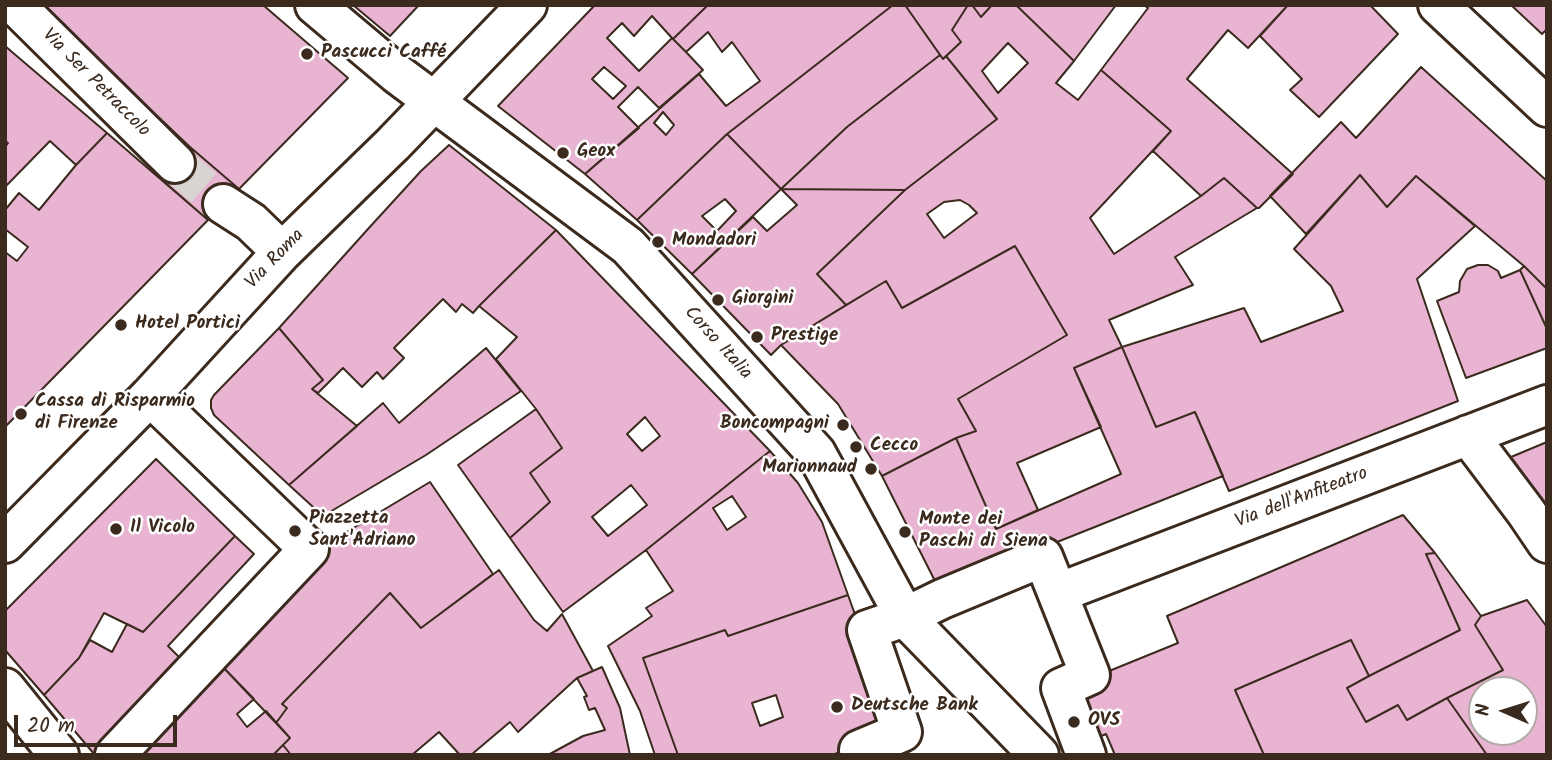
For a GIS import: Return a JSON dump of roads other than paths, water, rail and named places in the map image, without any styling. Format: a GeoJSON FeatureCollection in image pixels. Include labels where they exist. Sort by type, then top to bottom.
{"type":"FeatureCollection","features":[{"type":"Feature","properties":{"kind":"street","name":"Via Ser Petraccolo"},"geometry":{"type":"LineString","coordinates":[[15,5],[175,163]]}},
{"type":"Feature","properties":{"kind":"street","name":"Corso Italia"},"geometry":{"type":"LineString","coordinates":[[315,5],[397,74],[628,246],[816,453],[905,617],[1039,755]]}},
{"type":"Feature","properties":{"kind":"street","name":"Via Roma"},"geometry":{"type":"LineString","coordinates":[[5,543],[150,396],[282,252],[527,5]]}},
{"type":"Feature","properties":{"kind":"street"},"geometry":{"type":"LineString","coordinates":[[1438,5],[1547,107]]}},
{"type":"Feature","properties":{"kind":"street"},"geometry":{"type":"LineString","coordinates":[[223,204],[251,222],[282,252]]}},
{"type":"Feature","properties":{"kind":"street"},"geometry":{"type":"LineString","coordinates":[[115,755],[309,549],[150,396]]}},
{"type":"Feature","properties":{"kind":"street","name":"Via dell'Anfiteatro"},"geometry":{"type":"LineString","coordinates":[[1058,593],[1547,405]]}},
{"type":"Feature","properties":{"kind":"street"},"geometry":{"type":"LineString","coordinates":[[1468,435],[1547,543]]}},
{"type":"Feature","properties":{"kind":"street"},"geometry":{"type":"LineString","coordinates":[[860,755],[859,750],[902,732],[867,630],[905,617],[1043,557],[1090,675],[1061,688],[1088,755],[1104,750],[1105,755]]}},
{"type":"Feature","properties":{"kind":"street"},"geometry":{"type":"LineString","coordinates":[[5,688],[60,755]]}},
{"type":"Feature","properties":{"kind":"tunnel"},"geometry":{"type":"LineString","coordinates":[[175,163],[223,204]]}},
{"type":"Feature","properties":{"kind":"place","name":"Pascucci Caffé"},"geometry":{"type":"Point","coordinates":[307,54]}},
{"type":"Feature","properties":{"kind":"place","name":"Geox"},"geometry":{"type":"Point","coordinates":[563,153]}},
{"type":"Feature","properties":{"kind":"place","name":"Mondadori"},"geometry":{"type":"Point","coordinates":[658,242]}},
{"type":"Feature","properties":{"kind":"place","name":"Giorgini"},"geometry":{"type":"Point","coordinates":[718,300]}},
{"type":"Feature","properties":{"kind":"place","name":"Hotel Portici"},"geometry":{"type":"Point","coordinates":[121,325]}},
{"type":"Feature","properties":{"kind":"place","name":"Prestige"},"geometry":{"type":"Point","coordinates":[757,337]}},
{"type":"Feature","properties":{"kind":"place","name":"Cassa di Risparmio di Firenze"},"geometry":{"type":"Point","coordinates":[21,414]}},
{"type":"Feature","properties":{"kind":"place","name":"Boncompagni"},"geometry":{"type":"Point","coordinates":[843,425]}},
{"type":"Feature","properties":{"kind":"place","name":"Cecco"},"geometry":{"type":"Point","coordinates":[856,447]}},
{"type":"Feature","properties":{"kind":"place","name":"Marionnaud"},"geometry":{"type":"Point","coordinates":[871,469]}},
{"type":"Feature","properties":{"kind":"place","name":"Il Vicolo"},"geometry":{"type":"Point","coordinates":[116,529]}},
{"type":"Feature","properties":{"kind":"place","name":"Piazzetta Sant'Adriano"},"geometry":{"type":"Point","coordinates":[295,531]}},
{"type":"Feature","properties":{"kind":"place","name":"Monte dei Paschi di Siena"},"geometry":{"type":"Point","coordinates":[905,532]}},
{"type":"Feature","properties":{"kind":"place","name":"Deutsche Bank"},"geometry":{"type":"Point","coordinates":[837,707]}},
{"type":"Feature","properties":{"kind":"place","name":"OVS"},"geometry":{"type":"Point","coordinates":[1074,722]}}]}
